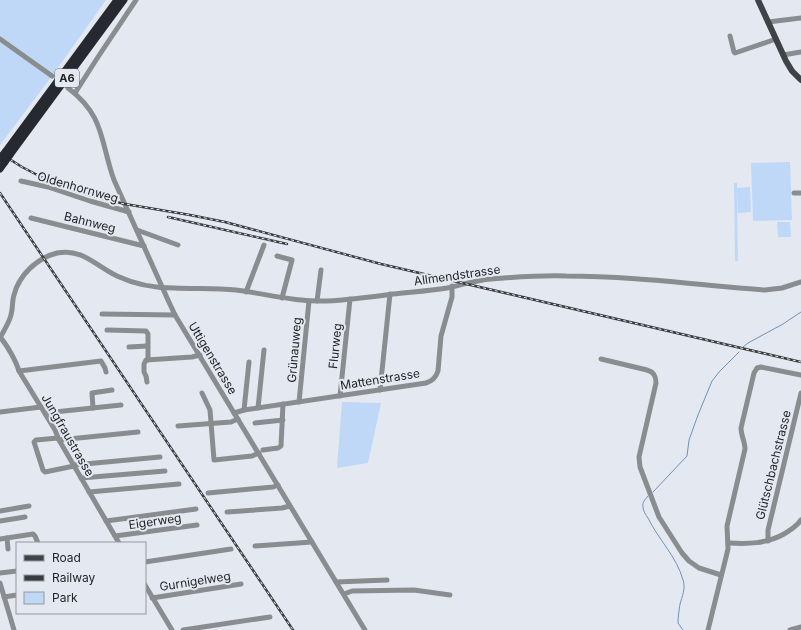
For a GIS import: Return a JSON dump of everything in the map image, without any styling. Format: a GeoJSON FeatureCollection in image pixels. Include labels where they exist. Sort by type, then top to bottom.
{"type":"FeatureCollection","features":[{"type":"Feature","properties":{"kind":"highway","name":"A6"},"geometry":{"type":"LineString","coordinates":[[7,154],[116,0]]}},
{"type":"Feature","properties":{"kind":"highway","name":"A6"},"geometry":{"type":"LineString","coordinates":[[0,169],[2,160],[124,0]]}},
{"type":"Feature","properties":{"kind":"main road"},"geometry":{"type":"LineString","coordinates":[[758,0],[783,55],[790,68],[801,80]]}},
{"type":"Feature","properties":{"kind":"street"},"geometry":{"type":"LineString","coordinates":[[75,93],[136,0]]}},
{"type":"Feature","properties":{"kind":"street"},"geometry":{"type":"LineString","coordinates":[[768,22],[801,18]]}},
{"type":"Feature","properties":{"kind":"street"},"geometry":{"type":"LineString","coordinates":[[730,36],[735,53],[776,39]]}},
{"type":"Feature","properties":{"kind":"street"},"geometry":{"type":"LineString","coordinates":[[0,39],[52,76]]}},
{"type":"Feature","properties":{"kind":"street"},"geometry":{"type":"LineString","coordinates":[[783,55],[801,52]]}},
{"type":"Feature","properties":{"kind":"street","name":"Uttigenstrasse"},"geometry":{"type":"LineString","coordinates":[[68,88],[88,106],[97,122],[103,137],[112,174],[176,315],[238,419],[261,452],[290,506],[365,630]]}},
{"type":"Feature","properties":{"kind":"street","name":"Oldenhornweg"},"geometry":{"type":"LineString","coordinates":[[21,181],[48,187],[84,200],[129,212]]}},
{"type":"Feature","properties":{"kind":"street"},"geometry":{"type":"LineString","coordinates":[[794,193],[801,193]]}},
{"type":"Feature","properties":{"kind":"street","name":"Bahnweg"},"geometry":{"type":"LineString","coordinates":[[31,218],[144,246]]}},
{"type":"Feature","properties":{"kind":"street"},"geometry":{"type":"LineString","coordinates":[[137,230],[178,245]]}},
{"type":"Feature","properties":{"kind":"street"},"geometry":{"type":"LineString","coordinates":[[246,292],[264,246]]}},
{"type":"Feature","properties":{"kind":"street","name":"Allmendstrasse"},"geometry":{"type":"LineString","coordinates":[[0,338],[11,316],[14,293],[21,278],[35,264],[52,255],[63,253],[80,254],[122,278],[150,286],[163,288],[226,289],[309,301],[350,299],[452,286],[487,279],[565,276],[649,280],[765,290],[782,288],[801,282]]}},
{"type":"Feature","properties":{"kind":"street"},"geometry":{"type":"LineString","coordinates":[[277,256],[292,260],[282,298]]}},
{"type":"Feature","properties":{"kind":"street"},"geometry":{"type":"LineString","coordinates":[[316,301],[321,270]]}},
{"type":"Feature","properties":{"kind":"street","name":"Mattenstrasse"},"geometry":{"type":"LineString","coordinates":[[234,412],[430,382],[436,375],[442,336],[452,297],[452,286]]}},
{"type":"Feature","properties":{"kind":"street"},"geometry":{"type":"LineString","coordinates":[[380,390],[390,294]]}},
{"type":"Feature","properties":{"kind":"street","name":"Flurweg"},"geometry":{"type":"LineString","coordinates":[[340,396],[350,299]]}},
{"type":"Feature","properties":{"kind":"street","name":"Grünauweg"},"geometry":{"type":"LineString","coordinates":[[299,402],[309,301]]}},
{"type":"Feature","properties":{"kind":"street"},"geometry":{"type":"LineString","coordinates":[[102,314],[176,315]]}},
{"type":"Feature","properties":{"kind":"street"},"geometry":{"type":"LineString","coordinates":[[107,330],[146,331],[148,334],[148,360]]}},
{"type":"Feature","properties":{"kind":"street","name":"Jungfraustrasse"},"geometry":{"type":"LineString","coordinates":[[0,338],[10,351],[19,371],[55,430],[74,466],[118,542]]}},
{"type":"Feature","properties":{"kind":"street"},"geometry":{"type":"LineString","coordinates":[[129,347],[147,346]]}},
{"type":"Feature","properties":{"kind":"street"},"geometry":{"type":"LineString","coordinates":[[258,408],[264,350]]}},
{"type":"Feature","properties":{"kind":"street"},"geometry":{"type":"LineString","coordinates":[[147,382],[144,372],[144,362],[148,360],[192,357],[200,355]]}},
{"type":"Feature","properties":{"kind":"street"},"geometry":{"type":"LineString","coordinates":[[601,359],[651,371],[654,374],[656,384],[639,457],[642,473],[659,517],[685,557],[699,568],[721,575]]}},
{"type":"Feature","properties":{"kind":"street"},"geometry":{"type":"LineString","coordinates":[[19,371],[101,361],[106,372]]}},
{"type":"Feature","properties":{"kind":"street"},"geometry":{"type":"LineString","coordinates":[[244,410],[249,362]]}},
{"type":"Feature","properties":{"kind":"street"},"geometry":{"type":"LineString","coordinates":[[708,630],[728,549],[727,526],[745,450],[741,425],[755,370],[756,368],[761,367],[801,375]]}},
{"type":"Feature","properties":{"kind":"street"},"geometry":{"type":"LineString","coordinates":[[93,408],[92,393],[112,390]]}},
{"type":"Feature","properties":{"kind":"street"},"geometry":{"type":"LineString","coordinates":[[202,393],[210,408],[214,460],[252,456],[281,446],[283,404]]}},
{"type":"Feature","properties":{"kind":"street","name":"Glütschbachstrasse"},"geometry":{"type":"LineString","coordinates":[[768,541],[768,530],[801,394]]}},
{"type":"Feature","properties":{"kind":"street"},"geometry":{"type":"LineString","coordinates":[[45,413],[121,405]]}},
{"type":"Feature","properties":{"kind":"street"},"geometry":{"type":"LineString","coordinates":[[0,412],[41,407]]}},
{"type":"Feature","properties":{"kind":"street"},"geometry":{"type":"LineString","coordinates":[[178,426],[231,422],[238,419]]}},
{"type":"Feature","properties":{"kind":"street"},"geometry":{"type":"LineString","coordinates":[[255,423],[283,420]]}},
{"type":"Feature","properties":{"kind":"street"},"geometry":{"type":"LineString","coordinates":[[138,432],[36,440],[34,442],[45,472],[74,466],[160,458]]}},
{"type":"Feature","properties":{"kind":"street"},"geometry":{"type":"LineString","coordinates":[[81,478],[165,470]]}},
{"type":"Feature","properties":{"kind":"street"},"geometry":{"type":"LineString","coordinates":[[89,492],[179,484]]}},
{"type":"Feature","properties":{"kind":"street"},"geometry":{"type":"LineString","coordinates":[[208,493],[273,487],[278,485]]}},
{"type":"Feature","properties":{"kind":"street"},"geometry":{"type":"LineString","coordinates":[[0,511],[30,506]]}},
{"type":"Feature","properties":{"kind":"street"},"geometry":{"type":"LineString","coordinates":[[227,512],[282,508],[290,506]]}},
{"type":"Feature","properties":{"kind":"street"},"geometry":{"type":"LineString","coordinates":[[106,521],[196,509]]}},
{"type":"Feature","properties":{"kind":"street"},"geometry":{"type":"LineString","coordinates":[[0,521],[25,516]]}},
{"type":"Feature","properties":{"kind":"street"},"geometry":{"type":"LineString","coordinates":[[728,543],[738,544],[768,541],[786,533],[795,527],[801,520]]}},
{"type":"Feature","properties":{"kind":"street","name":"Eigerweg"},"geometry":{"type":"LineString","coordinates":[[115,536],[197,525]]}},
{"type":"Feature","properties":{"kind":"street"},"geometry":{"type":"LineString","coordinates":[[0,539],[33,534],[38,542]]}},
{"type":"Feature","properties":{"kind":"street"},"geometry":{"type":"LineString","coordinates":[[6,538],[8,549]]}},
{"type":"Feature","properties":{"kind":"street"},"geometry":{"type":"LineString","coordinates":[[255,546],[312,542]]}},
{"type":"Feature","properties":{"kind":"street"},"geometry":{"type":"LineString","coordinates":[[146,562],[231,549]]}},
{"type":"Feature","properties":{"kind":"street"},"geometry":{"type":"LineString","coordinates":[[0,573],[16,571]]}},
{"type":"Feature","properties":{"kind":"street"},"geometry":{"type":"LineString","coordinates":[[336,582],[387,580]]}},
{"type":"Feature","properties":{"kind":"street"},"geometry":{"type":"LineString","coordinates":[[0,583],[14,630]]}},
{"type":"Feature","properties":{"kind":"street","name":"Gurnigelweg"},"geometry":{"type":"LineString","coordinates":[[152,598],[241,584]]}},
{"type":"Feature","properties":{"kind":"street"},"geometry":{"type":"LineString","coordinates":[[146,587],[172,630]]}},
{"type":"Feature","properties":{"kind":"street"},"geometry":{"type":"LineString","coordinates":[[344,594],[352,591],[409,590],[450,595]]}},
{"type":"Feature","properties":{"kind":"street"},"geometry":{"type":"LineString","coordinates":[[4,597],[16,595]]}},
{"type":"Feature","properties":{"kind":"street"},"geometry":{"type":"LineString","coordinates":[[183,630],[270,618]]}},
{"type":"Feature","properties":{"kind":"street"},"geometry":{"type":"LineString","coordinates":[[790,630],[801,627]]}},
{"type":"Feature","properties":{"kind":"green space"},"geometry":{"type":"Polygon","coordinates":[[[0,0],[106,0],[52,76],[0,145],[0,0]]]}},
{"type":"Feature","properties":{"kind":"green space"},"geometry":{"type":"Polygon","coordinates":[[[790,162],[792,220],[753,221],[751,163],[790,162]]]}},
{"type":"Feature","properties":{"kind":"green space"},"geometry":{"type":"Polygon","coordinates":[[[734,183],[737,183],[737,188],[750,187],[751,212],[738,213],[737,190],[738,261],[735,261],[734,183]]]}},
{"type":"Feature","properties":{"kind":"green space"},"geometry":{"type":"Polygon","coordinates":[[[777,222],[790,222],[791,237],[778,237],[777,222]]]}},
{"type":"Feature","properties":{"kind":"green space"},"geometry":{"type":"Polygon","coordinates":[[[342,402],[381,403],[368,463],[337,468],[342,402]]]}},
{"type":"Feature","properties":{"kind":"waterway"},"geometry":{"type":"LineString","coordinates":[[743,347],[801,312]]}},
{"type":"Feature","properties":{"kind":"waterway"},"geometry":{"type":"LineString","coordinates":[[653,492],[687,456],[689,440],[712,381],[739,352]]}},
{"type":"Feature","properties":{"kind":"waterway"},"geometry":{"type":"LineString","coordinates":[[648,496],[643,504],[644,511],[672,556],[684,583],[678,616],[678,623],[683,630]]}},
{"type":"Feature","properties":{"kind":"railway"},"geometry":{"type":"LineString","coordinates":[[0,153],[47,180],[96,197],[125,204],[225,222],[381,264],[801,362]]}},
{"type":"Feature","properties":{"kind":"railway"},"geometry":{"type":"LineString","coordinates":[[0,193],[293,630]]}},
{"type":"Feature","properties":{"kind":"railway"},"geometry":{"type":"LineString","coordinates":[[168,217],[287,244]]}}]}
